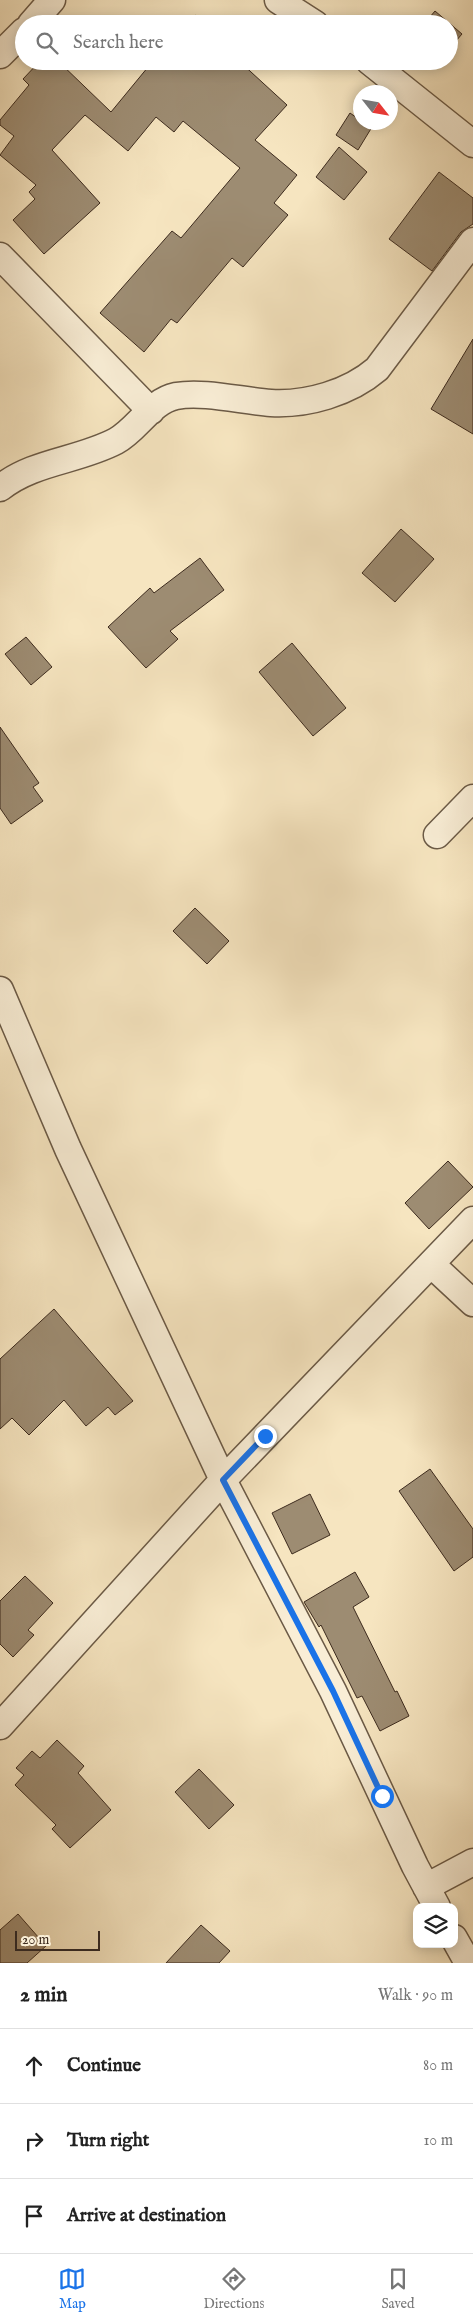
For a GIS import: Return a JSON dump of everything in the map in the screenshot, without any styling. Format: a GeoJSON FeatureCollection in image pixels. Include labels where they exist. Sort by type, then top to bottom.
{"type":"FeatureCollection","features":[{"type":"Feature","properties":{"kind":"street"},"geometry":{"type":"LineString","coordinates":[[38,15],[52,0]]}},
{"type":"Feature","properties":{"kind":"street"},"geometry":{"type":"LineString","coordinates":[[278,0],[301,15]]}},
{"type":"Feature","properties":{"kind":"street"},"geometry":{"type":"LineString","coordinates":[[0,55],[15,40]]}},
{"type":"Feature","properties":{"kind":"street"},"geometry":{"type":"LineString","coordinates":[[379,70],[473,144]]}},
{"type":"Feature","properties":{"kind":"street"},"geometry":{"type":"LineString","coordinates":[[0,488],[44,464],[88,453],[117,440],[164,400],[177,396],[231,396],[272,403],[315,400],[362,382],[377,369],[473,241]]}},
{"type":"Feature","properties":{"kind":"street"},"geometry":{"type":"LineString","coordinates":[[0,256],[151,412]]}},
{"type":"Feature","properties":{"kind":"street"},"geometry":{"type":"LineString","coordinates":[[437,835],[473,798]]}},
{"type":"Feature","properties":{"kind":"street"},"geometry":{"type":"LineString","coordinates":[[0,990],[68,1149],[223,1480],[333,1691],[432,1897],[473,1862]]}},
{"type":"Feature","properties":{"kind":"street"},"geometry":{"type":"LineString","coordinates":[[0,1726],[223,1480],[473,1220]]}},
{"type":"Feature","properties":{"kind":"street"},"geometry":{"type":"LineString","coordinates":[[431,1264],[473,1303]]}},
{"type":"Feature","properties":{"kind":"street"},"geometry":{"type":"LineString","coordinates":[[458,1945],[468,1963]]}},
{"type":"Feature","properties":{"kind":"building"},"geometry":{"type":"Polygon","coordinates":[[[435,11],[440,15],[432,15],[435,11]]]}},
{"type":"Feature","properties":{"kind":"building"},"geometry":{"type":"Polygon","coordinates":[[[458,31],[462,34],[458,39],[458,31]]]}},
{"type":"Feature","properties":{"kind":"building"},"geometry":{"type":"Polygon","coordinates":[[[32,70],[67,70],[111,112],[146,70],[249,70],[287,105],[255,140],[297,175],[274,203],[288,215],[243,267],[232,258],[177,323],[171,319],[144,352],[100,313],[172,231],[181,238],[240,168],[183,121],[174,132],[156,117],[128,151],[85,115],[52,150],[100,203],[44,254],[13,220],[35,199],[29,192],[36,185],[0,155],[14,136],[0,125],[0,120],[29,85],[23,79],[32,70]]]}},
{"type":"Feature","properties":{"kind":"building"},"geometry":{"type":"Polygon","coordinates":[[[350,113],[353,115],[353,130],[370,130],[358,150],[336,135],[350,113]]]}},
{"type":"Feature","properties":{"kind":"building"},"geometry":{"type":"Polygon","coordinates":[[[339,147],[367,172],[344,200],[316,177],[339,147]]]}},
{"type":"Feature","properties":{"kind":"building"},"geometry":{"type":"Polygon","coordinates":[[[439,172],[473,198],[473,224],[461,232],[432,271],[389,239],[439,172]]]}},
{"type":"Feature","properties":{"kind":"building"},"geometry":{"type":"Polygon","coordinates":[[[473,339],[473,434],[431,409],[473,339]]]}},
{"type":"Feature","properties":{"kind":"building"},"geometry":{"type":"Polygon","coordinates":[[[401,529],[434,559],[395,602],[362,573],[401,529]]]}},
{"type":"Feature","properties":{"kind":"building"},"geometry":{"type":"Polygon","coordinates":[[[200,558],[224,590],[170,631],[178,639],[146,668],[108,627],[150,588],[154,593],[200,558]]]}},
{"type":"Feature","properties":{"kind":"building"},"geometry":{"type":"Polygon","coordinates":[[[26,637],[52,667],[31,685],[5,654],[26,637]]]}},
{"type":"Feature","properties":{"kind":"building"},"geometry":{"type":"Polygon","coordinates":[[[292,643],[346,708],[313,736],[259,672],[292,643]]]}},
{"type":"Feature","properties":{"kind":"building"},"geometry":{"type":"Polygon","coordinates":[[[0,727],[39,783],[33,787],[43,801],[11,824],[0,808],[0,727]]]}},
{"type":"Feature","properties":{"kind":"building"},"geometry":{"type":"Polygon","coordinates":[[[195,908],[229,941],[207,964],[173,931],[195,908]]]}},
{"type":"Feature","properties":{"kind":"building"},"geometry":{"type":"Polygon","coordinates":[[[448,1161],[473,1187],[429,1229],[405,1203],[448,1161]]]}},
{"type":"Feature","properties":{"kind":"building"},"geometry":{"type":"Polygon","coordinates":[[[54,1309],[133,1401],[115,1415],[108,1407],[86,1426],[64,1400],[29,1435],[12,1418],[0,1429],[0,1359],[54,1309]]]}},
{"type":"Feature","properties":{"kind":"building"},"geometry":{"type":"Polygon","coordinates":[[[430,1469],[473,1529],[473,1557],[454,1571],[399,1491],[430,1469]]]}},
{"type":"Feature","properties":{"kind":"building"},"geometry":{"type":"Polygon","coordinates":[[[310,1494],[330,1535],[292,1554],[272,1513],[310,1494]]]}},
{"type":"Feature","properties":{"kind":"building"},"geometry":{"type":"Polygon","coordinates":[[[355,1572],[369,1597],[353,1607],[409,1716],[380,1731],[362,1696],[357,1698],[321,1625],[319,1627],[304,1602],[355,1572]]]}},
{"type":"Feature","properties":{"kind":"building"},"geometry":{"type":"Polygon","coordinates":[[[25,1576],[53,1603],[28,1630],[34,1635],[13,1657],[0,1644],[0,1601],[25,1576]]]}},
{"type":"Feature","properties":{"kind":"building"},"geometry":{"type":"Polygon","coordinates":[[[57,1740],[84,1766],[78,1773],[111,1810],[70,1848],[52,1829],[56,1825],[15,1785],[24,1775],[16,1768],[32,1751],[40,1758],[57,1740]]]}},
{"type":"Feature","properties":{"kind":"building"},"geometry":{"type":"Polygon","coordinates":[[[199,1769],[234,1805],[209,1829],[175,1792],[199,1769]]]}},
{"type":"Feature","properties":{"kind":"building"},"geometry":{"type":"Polygon","coordinates":[[[18,1914],[46,1946],[27,1963],[0,1963],[0,1930],[18,1914]]]}},
{"type":"Feature","properties":{"kind":"building"},"geometry":{"type":"Polygon","coordinates":[[[201,1925],[230,1951],[219,1963],[166,1963],[201,1925]]]}},
{"type":"Feature","properties":{"kind":"route"},"geometry":{"type":"LineString","coordinates":[[265,1436],[223,1480],[272,1570],[333,1691],[382,1796]]}}]}
